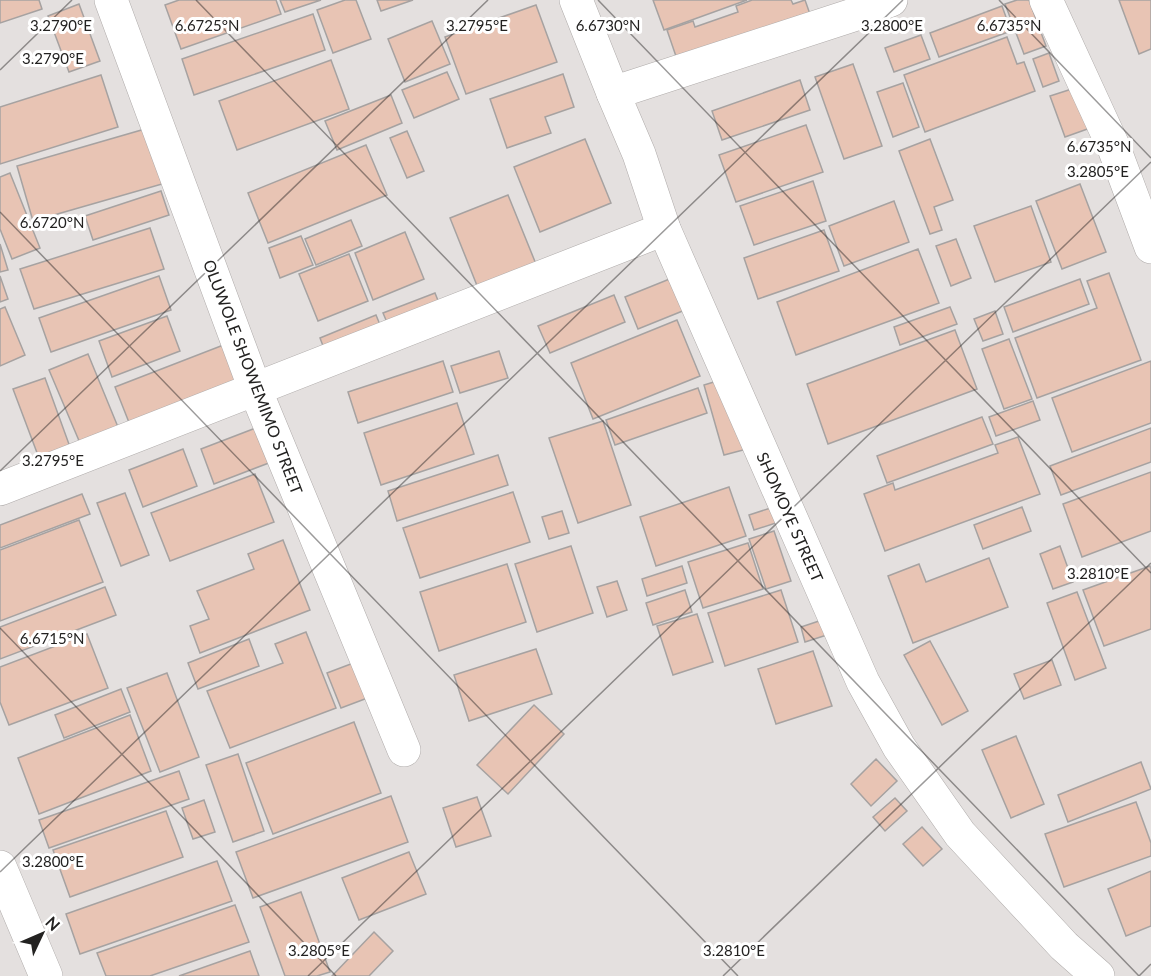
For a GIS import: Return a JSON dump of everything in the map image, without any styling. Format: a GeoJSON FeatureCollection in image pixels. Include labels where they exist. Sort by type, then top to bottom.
{"type":"FeatureCollection","features":[{"type":"Feature","properties":{"kind":"street","name":"OLUWOLE SHOWEMIMO STREET"},"geometry":{"type":"LineString","coordinates":[[111,0],[255,389],[404,750]]}},
{"type":"Feature","properties":{"kind":"street","name":"SHOMOYE STREET"},"geometry":{"type":"LineString","coordinates":[[576,0],[639,154],[664,229],[863,682],[899,747],[960,834],[1064,946],[1098,976]]}},
{"type":"Feature","properties":{"kind":"street"},"geometry":{"type":"LineString","coordinates":[[613,93],[856,14],[891,0]]}},
{"type":"Feature","properties":{"kind":"street"},"geometry":{"type":"LineString","coordinates":[[1046,0],[1114,148],[1151,247]]}},
{"type":"Feature","properties":{"kind":"street"},"geometry":{"type":"LineString","coordinates":[[0,489],[664,229]]}},
{"type":"Feature","properties":{"kind":"street"},"geometry":{"type":"LineString","coordinates":[[0,867],[46,976]]}},
{"type":"Feature","properties":{"kind":"building"},"geometry":{"type":"Polygon","coordinates":[[[0,0],[39,0],[42,9],[0,23],[0,0]]]}},
{"type":"Feature","properties":{"kind":"building"},"geometry":{"type":"Polygon","coordinates":[[[179,0],[276,0],[281,14],[181,49],[165,5],[179,0]]]}},
{"type":"Feature","properties":{"kind":"building"},"geometry":{"type":"Polygon","coordinates":[[[280,0],[321,0],[285,12],[280,0]]]}},
{"type":"Feature","properties":{"kind":"building"},"geometry":{"type":"Polygon","coordinates":[[[345,0],[356,0],[371,39],[333,53],[317,10],[345,0]]]}},
{"type":"Feature","properties":{"kind":"building"},"geometry":{"type":"Polygon","coordinates":[[[377,0],[413,0],[381,11],[377,0]]]}},
{"type":"Feature","properties":{"kind":"building"},"geometry":{"type":"Polygon","coordinates":[[[653,0],[747,0],[664,30],[653,0]]]}},
{"type":"Feature","properties":{"kind":"building"},"geometry":{"type":"Polygon","coordinates":[[[752,0],[791,0],[793,4],[805,0],[811,17],[679,65],[667,30],[693,21],[695,27],[738,12],[736,6],[752,0]]]}},
{"type":"Feature","properties":{"kind":"building"},"geometry":{"type":"Polygon","coordinates":[[[1017,0],[1029,0],[1046,46],[1024,54],[1005,4],[1017,0]]]}},
{"type":"Feature","properties":{"kind":"building"},"geometry":{"type":"Polygon","coordinates":[[[1119,0],[1151,0],[1151,49],[1139,54],[1119,0]]]}},
{"type":"Feature","properties":{"kind":"building"},"geometry":{"type":"Polygon","coordinates":[[[79,4],[100,61],[69,72],[48,16],[79,4]]]}},
{"type":"Feature","properties":{"kind":"building"},"geometry":{"type":"Polygon","coordinates":[[[536,5],[557,62],[466,94],[445,37],[536,5]]]}},
{"type":"Feature","properties":{"kind":"building"},"geometry":{"type":"Polygon","coordinates":[[[1002,6],[1011,31],[939,57],[930,33],[1002,6]]]}},
{"type":"Feature","properties":{"kind":"building"},"geometry":{"type":"Polygon","coordinates":[[[313,14],[325,50],[194,95],[182,59],[313,14]]]}},
{"type":"Feature","properties":{"kind":"building"},"geometry":{"type":"Polygon","coordinates":[[[432,21],[450,64],[405,82],[388,39],[432,21]]]}},
{"type":"Feature","properties":{"kind":"building"},"geometry":{"type":"Polygon","coordinates":[[[921,35],[930,59],[894,72],[885,48],[921,35]]]}},
{"type":"Feature","properties":{"kind":"building"},"geometry":{"type":"Polygon","coordinates":[[[1007,37],[1017,64],[1024,62],[1035,91],[925,132],[904,75],[1007,37]]]}},
{"type":"Feature","properties":{"kind":"building"},"geometry":{"type":"Polygon","coordinates":[[[1049,53],[1059,81],[1043,87],[1033,59],[1049,53]]]}},
{"type":"Feature","properties":{"kind":"building"},"geometry":{"type":"Polygon","coordinates":[[[331,60],[349,109],[237,150],[219,101],[331,60]]]}},
{"type":"Feature","properties":{"kind":"building"},"geometry":{"type":"Polygon","coordinates":[[[853,64],[882,146],[844,159],[815,77],[853,64]]]}},
{"type":"Feature","properties":{"kind":"building"},"geometry":{"type":"Polygon","coordinates":[[[447,72],[459,99],[414,118],[402,90],[447,72]]]}},
{"type":"Feature","properties":{"kind":"building"},"geometry":{"type":"Polygon","coordinates":[[[563,74],[574,107],[545,117],[551,133],[507,148],[490,99],[563,74]]]}},
{"type":"Feature","properties":{"kind":"building"},"geometry":{"type":"Polygon","coordinates":[[[101,75],[118,127],[0,164],[0,107],[101,75]]]}},
{"type":"Feature","properties":{"kind":"building"},"geometry":{"type":"Polygon","coordinates":[[[800,80],[810,110],[722,140],[712,111],[800,80]]]}},
{"type":"Feature","properties":{"kind":"building"},"geometry":{"type":"Polygon","coordinates":[[[903,83],[919,127],[893,137],[877,92],[903,83]]]}},
{"type":"Feature","properties":{"kind":"building"},"geometry":{"type":"Polygon","coordinates":[[[1078,87],[1093,127],[1065,137],[1050,96],[1078,87]]]}},
{"type":"Feature","properties":{"kind":"building"},"geometry":{"type":"Polygon","coordinates":[[[391,95],[402,123],[337,150],[325,121],[391,95]]]}},
{"type":"Feature","properties":{"kind":"building"},"geometry":{"type":"Polygon","coordinates":[[[806,125],[823,172],[736,202],[719,155],[806,125]]]}},
{"type":"Feature","properties":{"kind":"building"},"geometry":{"type":"Polygon","coordinates":[[[145,129],[162,184],[33,221],[17,166],[145,129]]]}},
{"type":"Feature","properties":{"kind":"building"},"geometry":{"type":"Polygon","coordinates":[[[407,131],[424,171],[407,178],[390,138],[407,131]]]}},
{"type":"Feature","properties":{"kind":"building"},"geometry":{"type":"Polygon","coordinates":[[[585,139],[611,203],[540,232],[514,167],[585,139]]]}},
{"type":"Feature","properties":{"kind":"building"},"geometry":{"type":"Polygon","coordinates":[[[930,139],[953,200],[934,207],[942,230],[930,234],[899,151],[930,139]]]}},
{"type":"Feature","properties":{"kind":"building"},"geometry":{"type":"Polygon","coordinates":[[[366,145],[387,195],[268,243],[248,193],[366,145]]]}},
{"type":"Feature","properties":{"kind":"building"},"geometry":{"type":"Polygon","coordinates":[[[10,173],[40,248],[12,259],[0,229],[0,177],[10,173]]]}},
{"type":"Feature","properties":{"kind":"building"},"geometry":{"type":"Polygon","coordinates":[[[813,181],[826,221],[754,245],[740,206],[813,181]]]}},
{"type":"Feature","properties":{"kind":"building"},"geometry":{"type":"Polygon","coordinates":[[[1080,184],[1106,252],[1062,269],[1036,201],[1080,184]]]}},
{"type":"Feature","properties":{"kind":"building"},"geometry":{"type":"Polygon","coordinates":[[[161,191],[169,215],[93,240],[85,216],[161,191]]]}},
{"type":"Feature","properties":{"kind":"building"},"geometry":{"type":"Polygon","coordinates":[[[508,195],[538,269],[480,293],[450,218],[508,195]]]}},
{"type":"Feature","properties":{"kind":"building"},"geometry":{"type":"Polygon","coordinates":[[[894,201],[909,242],[844,266],[829,226],[894,201]]]}},
{"type":"Feature","properties":{"kind":"building"},"geometry":{"type":"Polygon","coordinates":[[[1031,206],[1051,262],[995,282],[974,226],[1031,206]]]}},
{"type":"Feature","properties":{"kind":"building"},"geometry":{"type":"Polygon","coordinates":[[[351,220],[362,246],[316,265],[305,239],[351,220]]]}},
{"type":"Feature","properties":{"kind":"building"},"geometry":{"type":"Polygon","coordinates":[[[150,228],[164,269],[34,309],[20,269],[150,228]]]}},
{"type":"Feature","properties":{"kind":"building"},"geometry":{"type":"Polygon","coordinates":[[[824,230],[839,271],[758,299],[744,258],[824,230]]]}},
{"type":"Feature","properties":{"kind":"building"},"geometry":{"type":"Polygon","coordinates":[[[405,232],[424,279],[373,300],[355,253],[405,232]]]}},
{"type":"Feature","properties":{"kind":"building"},"geometry":{"type":"Polygon","coordinates":[[[301,236],[313,265],[280,278],[269,248],[301,236]]]}},
{"type":"Feature","properties":{"kind":"building"},"geometry":{"type":"Polygon","coordinates":[[[956,239],[971,278],[951,286],[936,246],[956,239]]]}},
{"type":"Feature","properties":{"kind":"building"},"geometry":{"type":"Polygon","coordinates":[[[0,244],[8,270],[0,272],[0,244]]]}},
{"type":"Feature","properties":{"kind":"building"},"geometry":{"type":"Polygon","coordinates":[[[918,249],[939,303],[796,355],[777,302],[918,249]]]}},
{"type":"Feature","properties":{"kind":"building"},"geometry":{"type":"Polygon","coordinates":[[[349,254],[368,301],[318,321],[299,274],[349,254]]]}},
{"type":"Feature","properties":{"kind":"building"},"geometry":{"type":"Polygon","coordinates":[[[1109,273],[1141,360],[1037,398],[1015,338],[1097,308],[1087,281],[1109,273]]]}},
{"type":"Feature","properties":{"kind":"building"},"geometry":{"type":"Polygon","coordinates":[[[0,276],[8,299],[0,302],[0,276]]]}},
{"type":"Feature","properties":{"kind":"building"},"geometry":{"type":"Polygon","coordinates":[[[159,276],[171,310],[51,352],[39,318],[159,276]]]}},
{"type":"Feature","properties":{"kind":"building"},"geometry":{"type":"Polygon","coordinates":[[[677,276],[690,308],[638,329],[625,297],[677,276]]]}},
{"type":"Feature","properties":{"kind":"building"},"geometry":{"type":"Polygon","coordinates":[[[1080,279],[1089,304],[1013,332],[1004,307],[1080,279]]]}},
{"type":"Feature","properties":{"kind":"building"},"geometry":{"type":"Polygon","coordinates":[[[435,293],[443,313],[392,334],[383,313],[435,293]]]}},
{"type":"Feature","properties":{"kind":"building"},"geometry":{"type":"Polygon","coordinates":[[[614,295],[625,322],[550,353],[538,326],[614,295]]]}},
{"type":"Feature","properties":{"kind":"building"},"geometry":{"type":"Polygon","coordinates":[[[5,307],[25,355],[0,366],[0,309],[5,307]]]}},
{"type":"Feature","properties":{"kind":"building"},"geometry":{"type":"Polygon","coordinates":[[[950,307],[957,324],[900,345],[894,327],[950,307]]]}},
{"type":"Feature","properties":{"kind":"building"},"geometry":{"type":"Polygon","coordinates":[[[995,311],[1003,334],[983,341],[974,319],[995,311]]]}},
{"type":"Feature","properties":{"kind":"building"},"geometry":{"type":"Polygon","coordinates":[[[376,315],[385,337],[328,359],[320,338],[376,315]]]}},
{"type":"Feature","properties":{"kind":"building"},"geometry":{"type":"Polygon","coordinates":[[[167,316],[180,351],[112,377],[99,341],[167,316]]]}},
{"type":"Feature","properties":{"kind":"building"},"geometry":{"type":"Polygon","coordinates":[[[677,320],[700,376],[593,419],[571,363],[677,320]]]}},
{"type":"Feature","properties":{"kind":"building"},"geometry":{"type":"Polygon","coordinates":[[[955,330],[977,389],[828,444],[807,384],[955,330]]]}},
{"type":"Feature","properties":{"kind":"building"},"geometry":{"type":"Polygon","coordinates":[[[1009,339],[1032,399],[1004,409],[982,349],[1009,339]]]}},
{"type":"Feature","properties":{"kind":"building"},"geometry":{"type":"Polygon","coordinates":[[[226,344],[243,387],[132,430],[115,387],[226,344]]]}},
{"type":"Feature","properties":{"kind":"building"},"geometry":{"type":"Polygon","coordinates":[[[499,351],[508,378],[460,393],[451,366],[499,351]]]}},
{"type":"Feature","properties":{"kind":"building"},"geometry":{"type":"Polygon","coordinates":[[[88,354],[118,427],[80,443],[49,370],[88,354]]]}},
{"type":"Feature","properties":{"kind":"building"},"geometry":{"type":"Polygon","coordinates":[[[443,361],[453,392],[358,423],[348,392],[443,361]]]}},
{"type":"Feature","properties":{"kind":"building"},"geometry":{"type":"Polygon","coordinates":[[[1151,361],[1151,423],[1072,452],[1052,398],[1151,361]]]}},
{"type":"Feature","properties":{"kind":"building"},"geometry":{"type":"Polygon","coordinates":[[[45,378],[70,447],[39,458],[13,389],[45,378]]]}},
{"type":"Feature","properties":{"kind":"building"},"geometry":{"type":"Polygon","coordinates":[[[727,378],[747,449],[724,455],[704,385],[727,378]]]}},
{"type":"Feature","properties":{"kind":"building"},"geometry":{"type":"Polygon","coordinates":[[[698,388],[707,413],[615,445],[606,420],[698,388]]]}},
{"type":"Feature","properties":{"kind":"building"},"geometry":{"type":"Polygon","coordinates":[[[1033,401],[1040,420],[996,436],[989,417],[1033,401]]]}},
{"type":"Feature","properties":{"kind":"building"},"geometry":{"type":"Polygon","coordinates":[[[457,403],[474,454],[381,485],[364,433],[457,403]]]}},
{"type":"Feature","properties":{"kind":"building"},"geometry":{"type":"Polygon","coordinates":[[[982,417],[993,444],[887,483],[877,456],[982,417]]]}},
{"type":"Feature","properties":{"kind":"building"},"geometry":{"type":"Polygon","coordinates":[[[603,421],[631,505],[578,523],[549,438],[603,421]]]}},
{"type":"Feature","properties":{"kind":"building"},"geometry":{"type":"Polygon","coordinates":[[[261,426],[274,461],[214,484],[201,449],[261,426]]]}},
{"type":"Feature","properties":{"kind":"building"},"geometry":{"type":"Polygon","coordinates":[[[1151,428],[1151,462],[1061,495],[1050,466],[1151,428]]]}},
{"type":"Feature","properties":{"kind":"building"},"geometry":{"type":"Polygon","coordinates":[[[1018,437],[1040,494],[885,551],[864,494],[893,483],[895,490],[998,453],[995,445],[1018,437]]]}},
{"type":"Feature","properties":{"kind":"building"},"geometry":{"type":"Polygon","coordinates":[[[183,449],[197,486],[143,507],[129,470],[183,449]]]}},
{"type":"Feature","properties":{"kind":"building"},"geometry":{"type":"Polygon","coordinates":[[[498,455],[508,485],[397,521],[388,491],[498,455]]]}},
{"type":"Feature","properties":{"kind":"building"},"geometry":{"type":"Polygon","coordinates":[[[1151,472],[1151,531],[1082,557],[1063,504],[1151,472]]]}},
{"type":"Feature","properties":{"kind":"building"},"geometry":{"type":"Polygon","coordinates":[[[255,474],[274,522],[170,561],[151,513],[255,474]]]}},
{"type":"Feature","properties":{"kind":"building"},"geometry":{"type":"Polygon","coordinates":[[[729,487],[746,536],[656,566],[640,517],[729,487]]]}},
{"type":"Feature","properties":{"kind":"building"},"geometry":{"type":"Polygon","coordinates":[[[513,492],[530,542],[420,578],[403,528],[513,492]]]}},
{"type":"Feature","properties":{"kind":"building"},"geometry":{"type":"Polygon","coordinates":[[[125,493],[149,555],[121,566],[97,503],[125,493]]]}},
{"type":"Feature","properties":{"kind":"building"},"geometry":{"type":"Polygon","coordinates":[[[82,494],[90,514],[0,548],[0,525],[82,494]]]}},
{"type":"Feature","properties":{"kind":"building"},"geometry":{"type":"Polygon","coordinates":[[[780,505],[785,520],[754,530],[749,515],[780,505]]]}},
{"type":"Feature","properties":{"kind":"building"},"geometry":{"type":"Polygon","coordinates":[[[1022,507],[1031,531],[983,549],[974,525],[1022,507]]]}},
{"type":"Feature","properties":{"kind":"building"},"geometry":{"type":"Polygon","coordinates":[[[562,511],[569,533],[549,539],[542,517],[562,511]]]}},
{"type":"Feature","properties":{"kind":"building"},"geometry":{"type":"Polygon","coordinates":[[[79,520],[103,582],[0,621],[0,550],[79,520]]]}},
{"type":"Feature","properties":{"kind":"building"},"geometry":{"type":"Polygon","coordinates":[[[774,531],[791,581],[766,589],[749,539],[774,531]]]}},
{"type":"Feature","properties":{"kind":"building"},"geometry":{"type":"Polygon","coordinates":[[[283,540],[310,610],[200,653],[190,626],[209,619],[197,591],[254,569],[248,554],[283,540]]]}},
{"type":"Feature","properties":{"kind":"building"},"geometry":{"type":"Polygon","coordinates":[[[748,543],[763,589],[703,608],[688,562],[748,543]]]}},
{"type":"Feature","properties":{"kind":"building"},"geometry":{"type":"Polygon","coordinates":[[[571,546],[593,613],[537,632],[515,564],[571,546]]]}},
{"type":"Feature","properties":{"kind":"building"},"geometry":{"type":"Polygon","coordinates":[[[1060,546],[1073,582],[1053,589],[1040,554],[1060,546]]]}},
{"type":"Feature","properties":{"kind":"building"},"geometry":{"type":"Polygon","coordinates":[[[989,558],[1008,607],[913,643],[888,576],[919,564],[926,582],[989,558]]]}},
{"type":"Feature","properties":{"kind":"building"},"geometry":{"type":"Polygon","coordinates":[[[507,564],[526,622],[439,651],[420,592],[507,564]]]}},
{"type":"Feature","properties":{"kind":"building"},"geometry":{"type":"Polygon","coordinates":[[[682,566],[687,583],[647,596],[642,579],[682,566]]]}},
{"type":"Feature","properties":{"kind":"building"},"geometry":{"type":"Polygon","coordinates":[[[1150,566],[1151,629],[1104,646],[1083,590],[1150,566]]]}},
{"type":"Feature","properties":{"kind":"building"},"geometry":{"type":"Polygon","coordinates":[[[617,581],[627,610],[607,617],[597,587],[617,581]]]}},
{"type":"Feature","properties":{"kind":"building"},"geometry":{"type":"Polygon","coordinates":[[[105,587],[116,615],[0,659],[0,627],[105,587]]]}},
{"type":"Feature","properties":{"kind":"building"},"geometry":{"type":"Polygon","coordinates":[[[685,590],[692,612],[653,625],[646,603],[685,590]]]}},
{"type":"Feature","properties":{"kind":"building"},"geometry":{"type":"Polygon","coordinates":[[[781,590],[798,642],[725,666],[708,613],[781,590]]]}},
{"type":"Feature","properties":{"kind":"building"},"geometry":{"type":"Polygon","coordinates":[[[1077,592],[1106,668],[1075,680],[1047,603],[1077,592]]]}},
{"type":"Feature","properties":{"kind":"building"},"geometry":{"type":"Polygon","coordinates":[[[697,614],[713,662],[673,675],[657,626],[697,614]]]}},
{"type":"Feature","properties":{"kind":"building"},"geometry":{"type":"Polygon","coordinates":[[[828,618],[833,633],[805,642],[801,627],[828,618]]]}},
{"type":"Feature","properties":{"kind":"building"},"geometry":{"type":"Polygon","coordinates":[[[306,632],[336,708],[230,748],[207,691],[283,663],[275,644],[306,632]]]}},
{"type":"Feature","properties":{"kind":"building"},"geometry":{"type":"Polygon","coordinates":[[[87,634],[108,688],[9,725],[0,702],[0,667],[87,634]]]}},
{"type":"Feature","properties":{"kind":"building"},"geometry":{"type":"Polygon","coordinates":[[[249,639],[259,666],[198,689],[188,663],[249,639]]]}},
{"type":"Feature","properties":{"kind":"building"},"geometry":{"type":"Polygon","coordinates":[[[930,641],[968,711],[942,725],[904,655],[930,641]]]}},
{"type":"Feature","properties":{"kind":"building"},"geometry":{"type":"Polygon","coordinates":[[[536,649],[552,694],[469,721],[454,675],[536,649]]]}},
{"type":"Feature","properties":{"kind":"building"},"geometry":{"type":"Polygon","coordinates":[[[813,651],[832,706],[776,724],[758,669],[813,651]]]}},
{"type":"Feature","properties":{"kind":"building"},"geometry":{"type":"Polygon","coordinates":[[[364,659],[378,694],[341,708],[327,673],[364,659]]]}},
{"type":"Feature","properties":{"kind":"building"},"geometry":{"type":"Polygon","coordinates":[[[1052,660],[1061,685],[1024,699],[1014,674],[1052,660]]]}},
{"type":"Feature","properties":{"kind":"building"},"geometry":{"type":"Polygon","coordinates":[[[167,673],[199,757],[160,772],[127,688],[167,673]]]}},
{"type":"Feature","properties":{"kind":"building"},"geometry":{"type":"Polygon","coordinates":[[[121,689],[130,712],[64,738],[55,715],[121,689]]]}},
{"type":"Feature","properties":{"kind":"building"},"geometry":{"type":"Polygon","coordinates":[[[534,705],[564,734],[508,794],[477,765],[534,705]]]}},
{"type":"Feature","properties":{"kind":"building"},"geometry":{"type":"Polygon","coordinates":[[[130,715],[151,771],[39,814],[18,758],[130,715]]]}},
{"type":"Feature","properties":{"kind":"building"},"geometry":{"type":"Polygon","coordinates":[[[354,722],[381,793],[273,834],[246,763],[354,722]]]}},
{"type":"Feature","properties":{"kind":"building"},"geometry":{"type":"Polygon","coordinates":[[[1016,736],[1044,804],[1011,818],[982,750],[1016,736]]]}},
{"type":"Feature","properties":{"kind":"building"},"geometry":{"type":"Polygon","coordinates":[[[238,754],[264,831],[233,842],[206,765],[238,754]]]}},
{"type":"Feature","properties":{"kind":"building"},"geometry":{"type":"Polygon","coordinates":[[[876,759],[897,781],[871,806],[851,784],[876,759]]]}},
{"type":"Feature","properties":{"kind":"building"},"geometry":{"type":"Polygon","coordinates":[[[1141,762],[1151,789],[1068,822],[1058,795],[1141,762]]]}},
{"type":"Feature","properties":{"kind":"building"},"geometry":{"type":"Polygon","coordinates":[[[179,771],[189,799],[49,848],[39,820],[179,771]]]}},
{"type":"Feature","properties":{"kind":"building"},"geometry":{"type":"Polygon","coordinates":[[[391,796],[408,842],[253,898],[236,852],[391,796]]]}},
{"type":"Feature","properties":{"kind":"building"},"geometry":{"type":"Polygon","coordinates":[[[477,797],[491,836],[456,847],[443,808],[477,797]]]}},
{"type":"Feature","properties":{"kind":"building"},"geometry":{"type":"Polygon","coordinates":[[[895,798],[907,811],[885,831],[873,817],[895,798]]]}},
{"type":"Feature","properties":{"kind":"building"},"geometry":{"type":"Polygon","coordinates":[[[204,800],[215,832],[193,839],[182,808],[204,800]]]}},
{"type":"Feature","properties":{"kind":"building"},"geometry":{"type":"Polygon","coordinates":[[[1136,802],[1151,843],[1151,856],[1064,887],[1045,834],[1136,802]]]}},
{"type":"Feature","properties":{"kind":"building"},"geometry":{"type":"Polygon","coordinates":[[[166,811],[183,857],[70,897],[53,850],[166,811]]]}},
{"type":"Feature","properties":{"kind":"building"},"geometry":{"type":"Polygon","coordinates":[[[922,827],[942,849],[923,866],[903,844],[922,827]]]}},
{"type":"Feature","properties":{"kind":"building"},"geometry":{"type":"Polygon","coordinates":[[[409,852],[426,894],[359,920],[342,878],[409,852]]]}},
{"type":"Feature","properties":{"kind":"building"},"geometry":{"type":"Polygon","coordinates":[[[217,861],[232,901],[80,954],[66,914],[217,861]]]}},
{"type":"Feature","properties":{"kind":"building"},"geometry":{"type":"Polygon","coordinates":[[[1151,871],[1151,926],[1126,936],[1108,889],[1151,871]]]}},
{"type":"Feature","properties":{"kind":"building"},"geometry":{"type":"Polygon","coordinates":[[[301,892],[330,972],[317,976],[285,976],[260,907],[301,892]]]}},
{"type":"Feature","properties":{"kind":"building"},"geometry":{"type":"Polygon","coordinates":[[[235,905],[249,942],[150,976],[106,976],[97,953],[235,905]]]}},
{"type":"Feature","properties":{"kind":"building"},"geometry":{"type":"Polygon","coordinates":[[[374,932],[393,951],[369,976],[332,976],[374,932]]]}},
{"type":"Feature","properties":{"kind":"building"},"geometry":{"type":"Polygon","coordinates":[[[250,951],[259,976],[179,976],[250,951]]]}}]}
